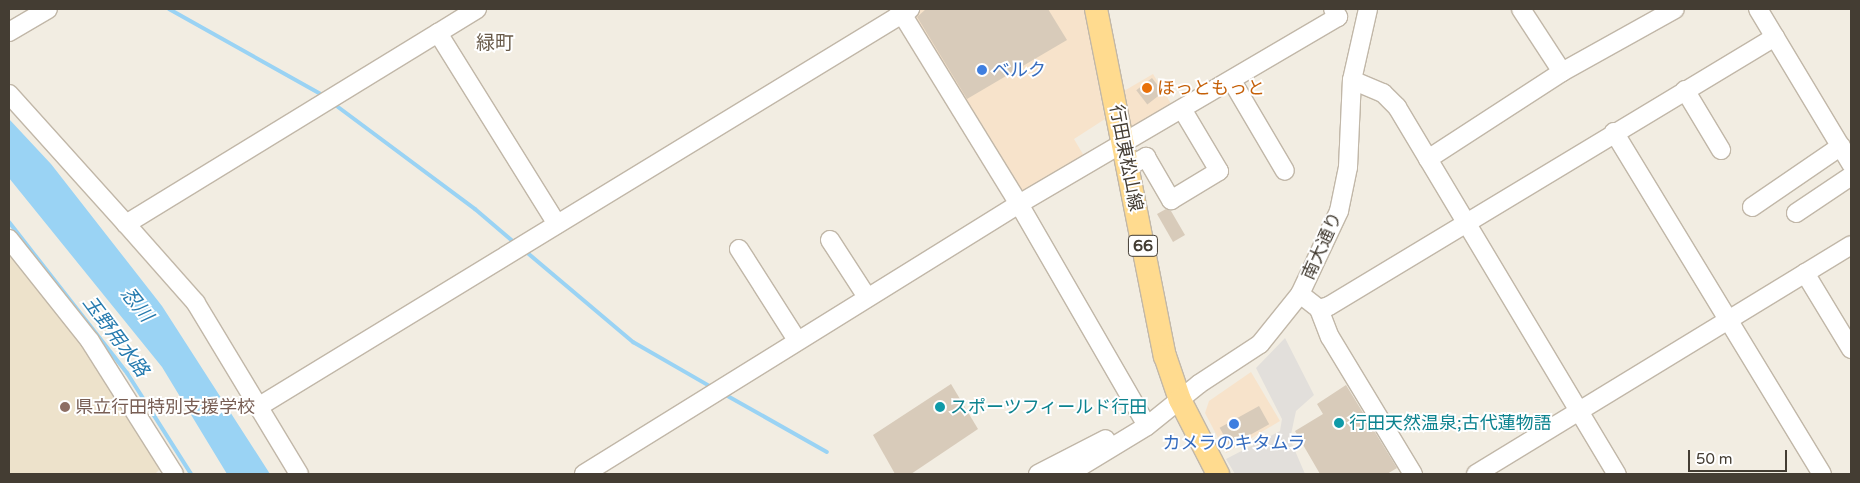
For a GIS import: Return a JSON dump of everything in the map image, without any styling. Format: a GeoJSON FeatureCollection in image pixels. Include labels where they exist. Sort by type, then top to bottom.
{"type":"FeatureCollection","features":[{"type":"Feature","properties":{"kind":"main road","name":"行田東松山線"},"geometry":{"type":"LineString","coordinates":[[1096,9],[1165,356],[1180,400],[1218,474]]}},
{"type":"Feature","properties":{"kind":"street"},"geometry":{"type":"LineString","coordinates":[[9,32],[48,9]]}},
{"type":"Feature","properties":{"kind":"street"},"geometry":{"type":"LineString","coordinates":[[126,224],[477,9]]}},
{"type":"Feature","properties":{"kind":"street"},"geometry":{"type":"LineString","coordinates":[[584,474],[797,340],[1019,204],[1123,142],[1232,81],[1338,17],[1333,9]]}},
{"type":"Feature","properties":{"kind":"street","name":"南大通り"},"geometry":{"type":"LineString","coordinates":[[1038,474],[1150,418],[1180,400],[1260,344],[1300,294],[1339,211],[1348,167],[1352,80],[1368,9]]}},
{"type":"Feature","properties":{"kind":"street"},"geometry":{"type":"LineString","coordinates":[[1520,9],[1562,72]]}},
{"type":"Feature","properties":{"kind":"street"},"geometry":{"type":"LineString","coordinates":[[1428,159],[1562,72],[1675,9]]}},
{"type":"Feature","properties":{"kind":"street"},"geometry":{"type":"LineString","coordinates":[[1758,9],[1851,164]]}},
{"type":"Feature","properties":{"kind":"street"},"geometry":{"type":"LineString","coordinates":[[258,407],[903,10],[1150,418]]}},
{"type":"Feature","properties":{"kind":"street"},"geometry":{"type":"LineString","coordinates":[[438,33],[557,224]]}},
{"type":"Feature","properties":{"kind":"street"},"geometry":{"type":"LineString","coordinates":[[1319,309],[1774,37]]}},
{"type":"Feature","properties":{"kind":"street"},"geometry":{"type":"LineString","coordinates":[[1352,80],[1391,98],[1617,474]]}},
{"type":"Feature","properties":{"kind":"street"},"geometry":{"type":"LineString","coordinates":[[1232,81],[1285,171]]}},
{"type":"Feature","properties":{"kind":"street"},"geometry":{"type":"LineString","coordinates":[[1685,90],[1721,150]]}},
{"type":"Feature","properties":{"kind":"street"},"geometry":{"type":"LineString","coordinates":[[9,94],[196,303],[299,474]]}},
{"type":"Feature","properties":{"kind":"street"},"geometry":{"type":"LineString","coordinates":[[1128,167],[1146,157],[1172,200],[1219,171],[1182,109]]}},
{"type":"Feature","properties":{"kind":"street"},"geometry":{"type":"LineString","coordinates":[[1614,132],[1822,474]]}},
{"type":"Feature","properties":{"kind":"street"},"geometry":{"type":"LineString","coordinates":[[1752,207],[1841,146]]}},
{"type":"Feature","properties":{"kind":"street"},"geometry":{"type":"LineString","coordinates":[[1796,213],[1851,176]]}},
{"type":"Feature","properties":{"kind":"street"},"geometry":{"type":"LineString","coordinates":[[9,238],[90,341],[174,474]]}},
{"type":"Feature","properties":{"kind":"street"},"geometry":{"type":"LineString","coordinates":[[830,240],[867,297]]}},
{"type":"Feature","properties":{"kind":"street"},"geometry":{"type":"LineString","coordinates":[[1476,474],[1851,245]]}},
{"type":"Feature","properties":{"kind":"street"},"geometry":{"type":"LineString","coordinates":[[739,249],[797,340]]}},
{"type":"Feature","properties":{"kind":"street"},"geometry":{"type":"LineString","coordinates":[[1805,274],[1851,349]]}},
{"type":"Feature","properties":{"kind":"street"},"geometry":{"type":"LineString","coordinates":[[1300,294],[1319,309],[1330,337],[1413,474]]}},
{"type":"Feature","properties":{"kind":"street","name":"南大通り"},"geometry":{"type":"LineString","coordinates":[[1068,474],[1148,426],[1150,418]]}},
{"type":"Feature","properties":{"kind":"shaded area"},"geometry":{"type":"Polygon","coordinates":[[[916,9],[1084,9],[1105,119],[1074,139],[1084,156],[1025,193],[1017,191],[911,17],[916,9]]]}},
{"type":"Feature","properties":{"kind":"shaded area"},"geometry":{"type":"Polygon","coordinates":[[[1153,74],[1173,107],[1131,131],[1124,91],[1153,74]]]}},
{"type":"Feature","properties":{"kind":"shaded area","name":"県立行田特別支援学校"},"geometry":{"type":"Polygon","coordinates":[[[9,251],[83,346],[161,468],[155,474],[9,474],[9,251]]]}},
{"type":"Feature","properties":{"kind":"shaded area"},"geometry":{"type":"Polygon","coordinates":[[[1285,338],[1314,395],[1296,411],[1290,439],[1305,474],[1235,474],[1226,459],[1280,431],[1282,419],[1256,368],[1285,338]]]}},
{"type":"Feature","properties":{"kind":"shaded area"},"geometry":{"type":"Polygon","coordinates":[[[1251,372],[1280,421],[1226,453],[1205,413],[1209,401],[1251,372]]]}},
{"type":"Feature","properties":{"kind":"water","name":"忍川"},"geometry":{"type":"Polygon","coordinates":[[[9,119],[51,164],[162,306],[270,474],[227,474],[162,367],[9,178],[9,119]]]}},
{"type":"Feature","properties":{"kind":"building","name":"ベルク"},"geometry":{"type":"Polygon","coordinates":[[[926,9],[1048,9],[1067,40],[967,99],[917,17],[926,9]]]}},
{"type":"Feature","properties":{"kind":"building"},"geometry":{"type":"Polygon","coordinates":[[[1152,78],[1163,92],[1147,104],[1136,90],[1152,78]]]}},
{"type":"Feature","properties":{"kind":"building"},"geometry":{"type":"Polygon","coordinates":[[[1166,209],[1171,211],[1185,235],[1173,242],[1157,214],[1166,209]]]}},
{"type":"Feature","properties":{"kind":"building","name":"スポーツフィールド行田"},"geometry":{"type":"Polygon","coordinates":[[[951,384],[978,429],[911,474],[895,474],[873,435],[951,384]]]}},
{"type":"Feature","properties":{"kind":"building","name":"行田天然温泉;古代蓮物語"},"geometry":{"type":"Polygon","coordinates":[[[1346,385],[1397,468],[1387,474],[1320,474],[1295,431],[1323,414],[1317,404],[1346,385]]]}},
{"type":"Feature","properties":{"kind":"building"},"geometry":{"type":"Polygon","coordinates":[[[1259,406],[1269,424],[1230,446],[1220,428],[1259,406]]]}},
{"type":"Feature","properties":{"kind":"waterway"},"geometry":{"type":"LineString","coordinates":[[169,9],[324,96]]}},
{"type":"Feature","properties":{"kind":"waterway"},"geometry":{"type":"LineString","coordinates":[[334,104],[475,209],[516,244]]}},
{"type":"Feature","properties":{"kind":"waterway","name":"玉野用水路"},"geometry":{"type":"LineString","coordinates":[[9,222],[127,373],[191,474]]}},
{"type":"Feature","properties":{"kind":"waterway"},"geometry":{"type":"LineString","coordinates":[[524,250],[633,342],[713,388]]}},
{"type":"Feature","properties":{"kind":"waterway"},"geometry":{"type":"LineString","coordinates":[[724,394],[827,452]]}},
{"type":"Feature","properties":{"kind":"place","name":"ベルク"},"geometry":{"type":"Point","coordinates":[982,70]}},
{"type":"Feature","properties":{"kind":"place","name":"ほっともっと"},"geometry":{"type":"Point","coordinates":[1147,88]}},
{"type":"Feature","properties":{"kind":"place","name":"県立行田特別支援学校"},"geometry":{"type":"Point","coordinates":[65,407]}},
{"type":"Feature","properties":{"kind":"place","name":"スポーツフィールド行田"},"geometry":{"type":"Point","coordinates":[940,407]}},
{"type":"Feature","properties":{"kind":"place","name":"行田天然温泉;古代蓮物語"},"geometry":{"type":"Point","coordinates":[1339,423]}},
{"type":"Feature","properties":{"kind":"place","name":"カメラのキタムラ"},"geometry":{"type":"Point","coordinates":[1234,424]}},
{"type":"Feature","properties":{"kind":"district","name":"緑町"},"geometry":{"type":"Point","coordinates":[495,44]}}]}
